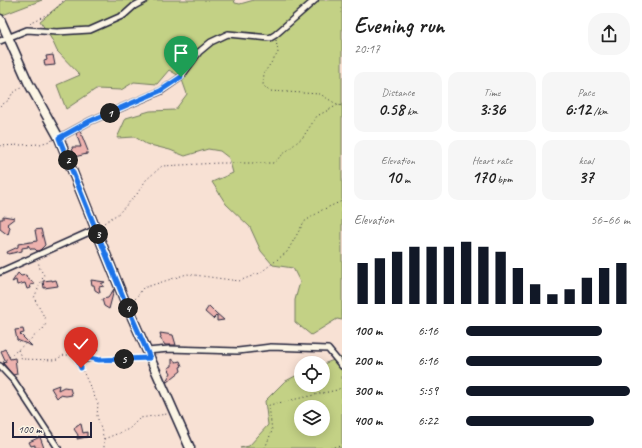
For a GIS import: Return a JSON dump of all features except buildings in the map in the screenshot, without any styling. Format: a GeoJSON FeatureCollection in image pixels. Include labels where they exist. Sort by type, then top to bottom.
{"type":"FeatureCollection","features":[{"type":"Feature","properties":{"kind":"main road"},"geometry":{"type":"LineString","coordinates":[[0,19],[28,82],[59,138],[128,309],[190,448]]}},
{"type":"Feature","properties":{"kind":"street"},"geometry":{"type":"LineString","coordinates":[[0,41],[27,30],[57,32],[90,30],[124,15],[134,6],[145,0]]}},
{"type":"Feature","properties":{"kind":"street"},"geometry":{"type":"LineString","coordinates":[[59,138],[90,121],[160,91],[181,77],[199,52],[211,42],[228,34],[270,38],[315,0]]}},
{"type":"Feature","properties":{"kind":"street"},"geometry":{"type":"LineString","coordinates":[[0,272],[96,229]]}},
{"type":"Feature","properties":{"kind":"street"},"geometry":{"type":"LineString","coordinates":[[148,355],[169,349],[238,350],[270,347],[328,349],[342,366]]}},
{"type":"Feature","properties":{"kind":"street"},"geometry":{"type":"LineString","coordinates":[[0,365],[14,381],[58,448]]}},
{"type":"Feature","properties":{"kind":"path"},"geometry":{"type":"LineString","coordinates":[[27,30],[33,21],[54,11],[64,0]]}},
{"type":"Feature","properties":{"kind":"path"},"geometry":{"type":"LineString","coordinates":[[275,35],[278,53],[264,73],[263,85],[269,91],[320,94],[342,106]]}},
{"type":"Feature","properties":{"kind":"path"},"geometry":{"type":"LineString","coordinates":[[0,106],[9,100],[12,94],[28,82]]}},
{"type":"Feature","properties":{"kind":"path"},"geometry":{"type":"LineString","coordinates":[[96,229],[119,213],[137,194],[146,180],[162,166],[219,163],[273,163],[302,137],[317,116],[338,105]]}},
{"type":"Feature","properties":{"kind":"path"},"geometry":{"type":"LineString","coordinates":[[0,146],[40,144],[59,138]]}},
{"type":"Feature","properties":{"kind":"path"},"geometry":{"type":"LineString","coordinates":[[128,309],[143,288],[187,274],[239,281],[260,274],[287,252],[304,222],[322,210],[342,201]]}},
{"type":"Feature","properties":{"kind":"path"},"geometry":{"type":"LineString","coordinates":[[0,365],[43,329],[46,322],[34,298],[44,275],[40,269],[37,256]]}},
{"type":"Feature","properties":{"kind":"path"},"geometry":{"type":"LineString","coordinates":[[18,350],[22,359],[54,360],[64,355],[76,355],[99,360],[148,355]]}},
{"type":"Feature","properties":{"kind":"path"},"geometry":{"type":"LineString","coordinates":[[76,355],[98,404],[97,416],[104,439],[104,448]]}},
{"type":"Feature","properties":{"kind":"path"},"geometry":{"type":"LineString","coordinates":[[265,448],[272,431],[269,406],[338,390],[342,387]]}},
{"type":"Feature","properties":{"kind":"path"},"geometry":{"type":"LineString","coordinates":[[104,439],[130,429],[140,418],[160,416],[174,412]]}},
{"type":"Feature","properties":{"kind":"path"},"geometry":{"type":"LineString","coordinates":[[326,448],[342,446]]}},
{"type":"Feature","properties":{"kind":"green space"},"geometry":{"type":"Polygon","coordinates":[[[0,0],[42,0],[0,16],[0,0]]]}},
{"type":"Feature","properties":{"kind":"green space"},"geometry":{"type":"Polygon","coordinates":[[[66,0],[234,0],[235,3],[240,4],[254,0],[342,0],[342,320],[337,319],[311,335],[295,322],[295,300],[300,282],[293,268],[273,265],[261,251],[250,227],[226,204],[212,182],[233,173],[229,158],[220,151],[208,149],[185,156],[170,150],[146,144],[135,137],[117,138],[126,118],[150,111],[175,110],[187,94],[181,77],[169,70],[157,84],[134,82],[121,90],[96,89],[66,109],[57,85],[80,75],[57,51],[40,21],[66,0]]]}},
{"type":"Feature","properties":{"kind":"green space"},"geometry":{"type":"Polygon","coordinates":[[[342,357],[342,448],[240,448],[249,446],[268,425],[265,401],[284,382],[294,377],[294,392],[330,392],[330,361],[342,357]]]}},
{"type":"Feature","properties":{"kind":"route"},"geometry":{"type":"LineString","coordinates":[[81,368],[76,355],[99,360],[150,358],[124,299],[59,138],[90,121],[160,91],[181,77]]}}]}
